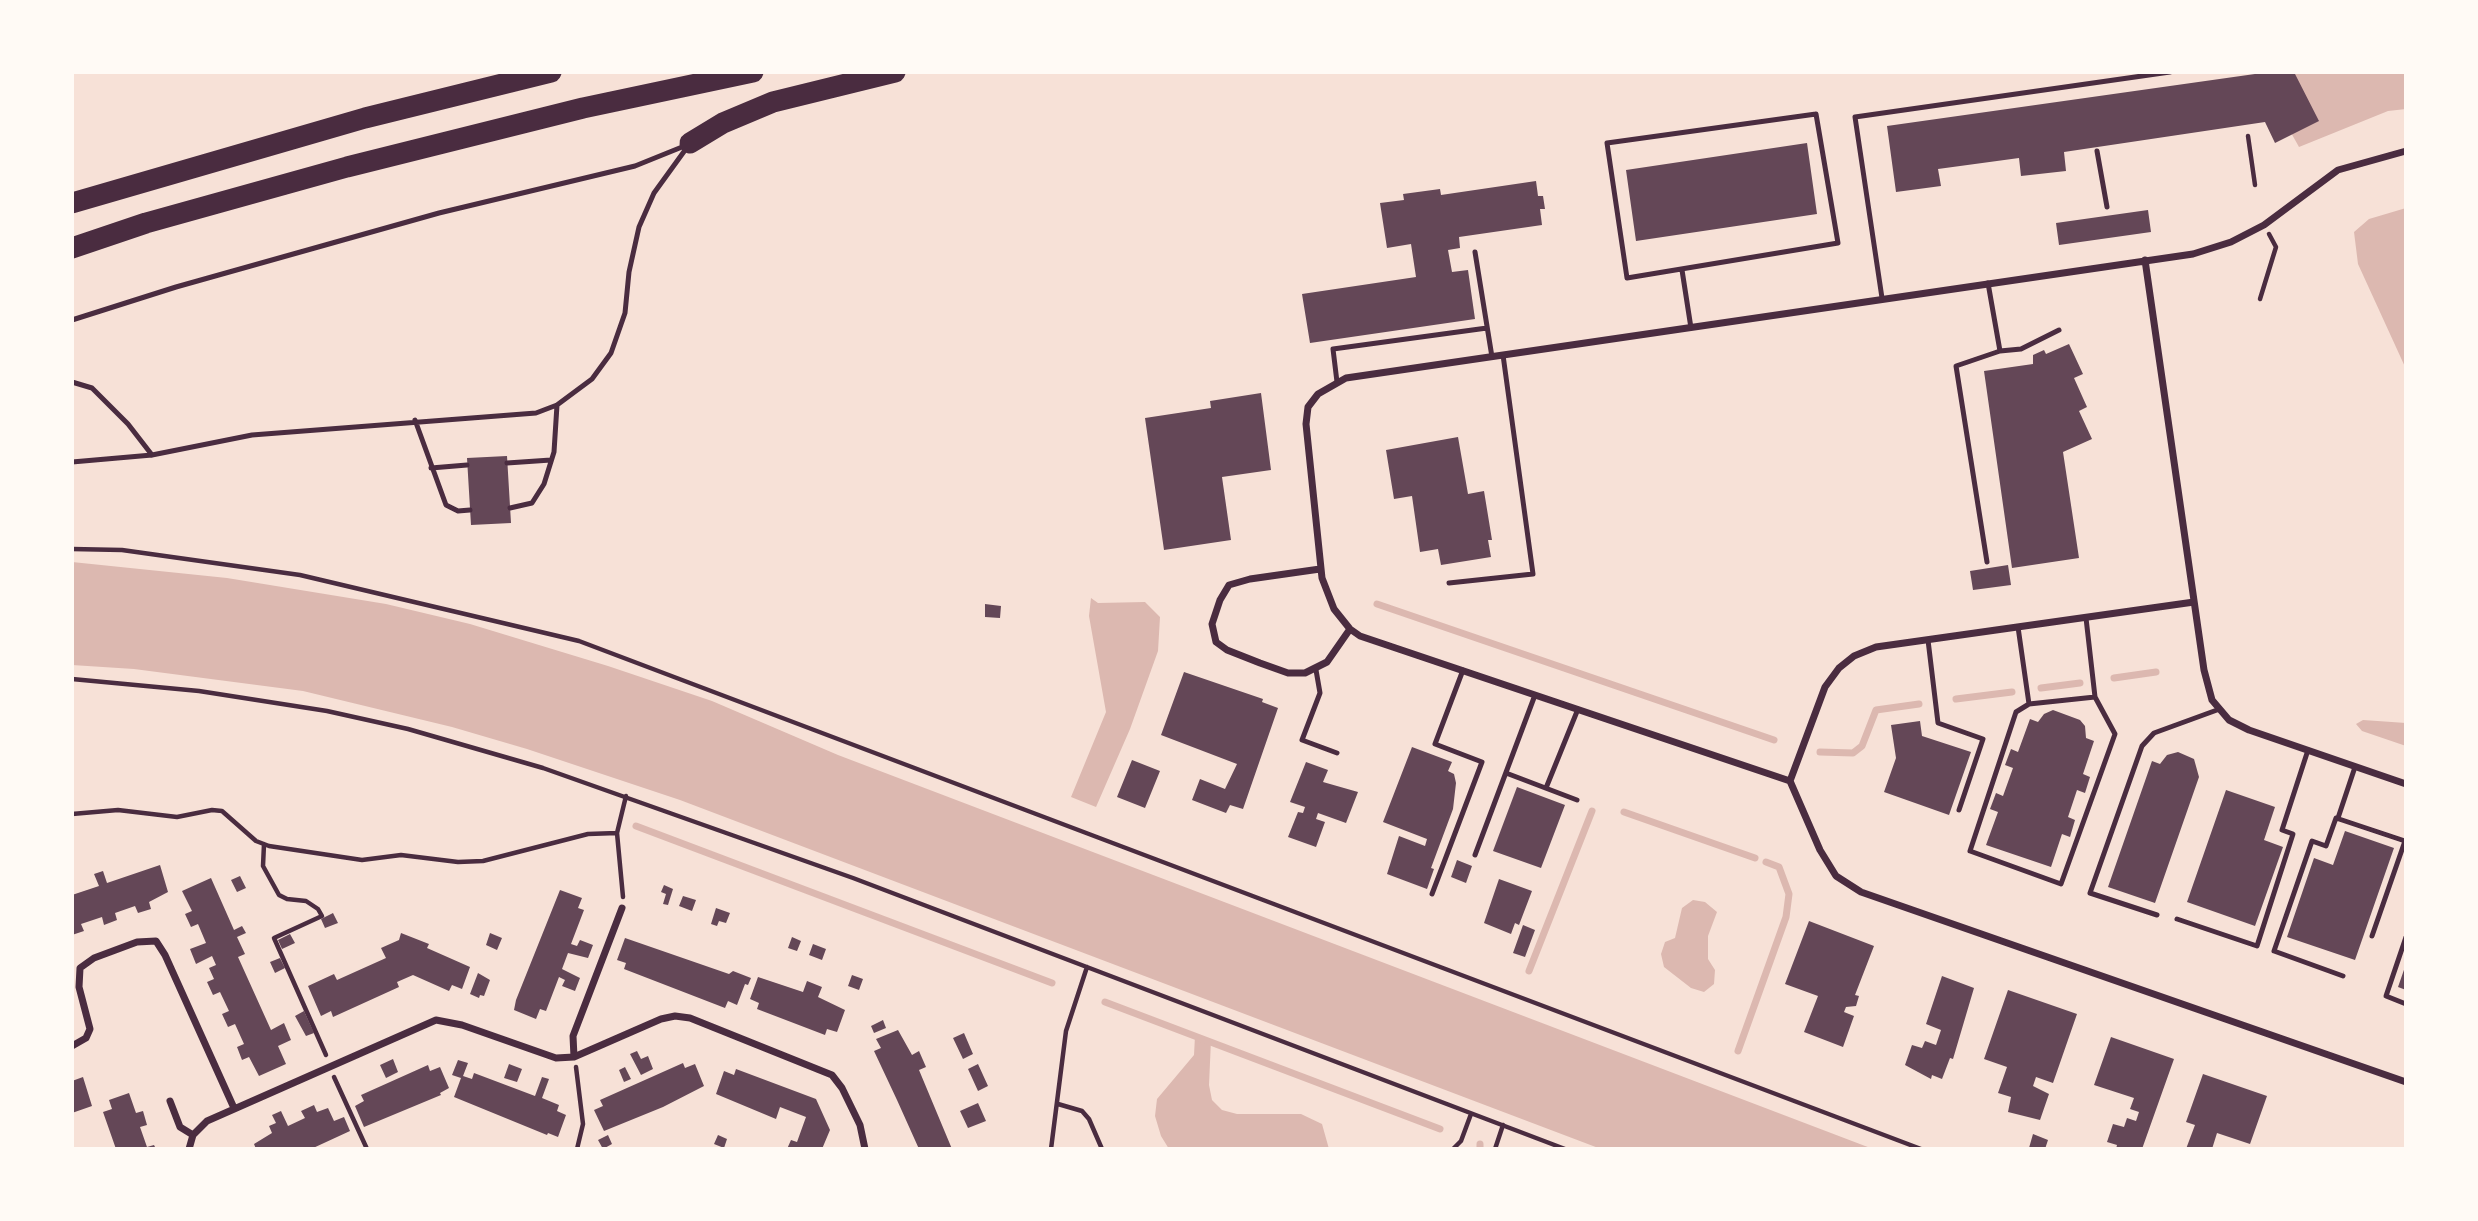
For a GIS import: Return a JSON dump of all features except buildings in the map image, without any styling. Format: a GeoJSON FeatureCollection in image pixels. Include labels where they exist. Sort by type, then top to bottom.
{"type":"FeatureCollection","features":[{"type":"Feature","properties":{"kind":"highway"},"geometry":{"type":"LineString","coordinates":[[72,203],[365,117],[551,72]]}},
{"type":"Feature","properties":{"kind":"highway"},"geometry":{"type":"LineString","coordinates":[[72,248],[146,223],[347,167],[583,108],[754,72]]}},
{"type":"Feature","properties":{"kind":"highway"},"geometry":{"type":"LineString","coordinates":[[690,143],[723,123],[773,102],[895,72]]}},
{"type":"Feature","properties":{"kind":"street"},"geometry":{"type":"LineString","coordinates":[[1790,781],[1350,629],[1334,609],[1320,569],[1306,424],[1308,407],[1318,394],[1346,378],[2193,254],[2231,242],[2264,225],[2338,170],[2406,152]]}},
{"type":"Feature","properties":{"kind":"street"},"geometry":{"type":"LineString","coordinates":[[2145,260],[2206,684],[2217,710],[2229,720],[2249,730],[2406,784]]}},
{"type":"Feature","properties":{"kind":"street"},"geometry":{"type":"LineString","coordinates":[[1320,569],[1229,585],[1220,600],[1212,624],[1216,642],[1238,655],[1288,673],[1316,670],[1326,662],[1350,629]]}},
{"type":"Feature","properties":{"kind":"street"},"geometry":{"type":"LineString","coordinates":[[2194,602],[1876,648],[1854,656],[1839,668],[1825,687],[1790,781],[1808,824],[1836,876],[1861,892],[2406,1082]]}},
{"type":"Feature","properties":{"kind":"street"},"geometry":{"type":"LineString","coordinates":[[574,1057],[573,1036],[622,908]]}},
{"type":"Feature","properties":{"kind":"street"},"geometry":{"type":"LineString","coordinates":[[72,1046],[86,1038],[90,1029],[79,987],[80,968],[86,961],[104,954],[147,940],[156,941],[165,954],[234,1108]]}},
{"type":"Feature","properties":{"kind":"street"},"geometry":{"type":"LineString","coordinates":[[189,1149],[193,1135],[206,1121],[436,1020],[463,1026],[538,1054],[574,1057],[661,1019],[690,1018],[832,1075],[855,1113],[864,1135],[865,1149]]}},
{"type":"Feature","properties":{"kind":"street"},"geometry":{"type":"LineString","coordinates":[[170,1101],[180,1127],[193,1135]]}},
{"type":"Feature","properties":{"kind":"lane"},"geometry":{"type":"LineString","coordinates":[[1882,298],[1855,117],[2170,72]]}},
{"type":"Feature","properties":{"kind":"lane"},"geometry":{"type":"LineString","coordinates":[[1816,114],[1838,243],[1682,270],[1627,278],[1607,143],[1816,114]]}},
{"type":"Feature","properties":{"kind":"lane"},"geometry":{"type":"LineString","coordinates":[[72,320],[176,287],[439,213],[635,166],[690,143]]}},
{"type":"Feature","properties":{"kind":"lane"},"geometry":{"type":"LineString","coordinates":[[72,461],[152,455],[252,435],[415,420],[469,420],[536,413],[557,405],[592,379],[611,353],[625,313],[629,272],[639,227],[654,193],[690,143]]}},
{"type":"Feature","properties":{"kind":"lane"},"geometry":{"type":"LineString","coordinates":[[2097,151],[2107,207]]}},
{"type":"Feature","properties":{"kind":"lane"},"geometry":{"type":"LineString","coordinates":[[1475,252],[1492,357]]}},
{"type":"Feature","properties":{"kind":"lane"},"geometry":{"type":"LineString","coordinates":[[1682,270],[1691,328]]}},
{"type":"Feature","properties":{"kind":"lane"},"geometry":{"type":"LineString","coordinates":[[1988,283],[2000,351]]}},
{"type":"Feature","properties":{"kind":"lane"},"geometry":{"type":"LineString","coordinates":[[1337,382],[1333,349],[1487,328]]}},
{"type":"Feature","properties":{"kind":"lane"},"geometry":{"type":"LineString","coordinates":[[1987,562],[1956,366],[2000,351],[2021,349],[2059,330]]}},
{"type":"Feature","properties":{"kind":"lane"},"geometry":{"type":"LineString","coordinates":[[1449,583],[1533,574],[1503,355]]}},
{"type":"Feature","properties":{"kind":"lane"},"geometry":{"type":"LineString","coordinates":[[72,382],[92,388],[128,424],[152,455]]}},
{"type":"Feature","properties":{"kind":"lane"},"geometry":{"type":"LineString","coordinates":[[510,508],[532,503],[544,484],[551,460],[558,416],[557,405]]}},
{"type":"Feature","properties":{"kind":"lane"},"geometry":{"type":"LineString","coordinates":[[415,420],[446,505],[458,511],[470,510]]}},
{"type":"Feature","properties":{"kind":"lane"},"geometry":{"type":"LineString","coordinates":[[508,463],[551,460]]}},
{"type":"Feature","properties":{"kind":"lane"},"geometry":{"type":"LineString","coordinates":[[431,468],[467,465]]}},
{"type":"Feature","properties":{"kind":"lane"},"geometry":{"type":"LineString","coordinates":[[2087,618],[2095,697],[2115,734],[2061,884],[1970,851],[2016,712],[2029,704],[2095,697]]}},
{"type":"Feature","properties":{"kind":"lane"},"geometry":{"type":"LineString","coordinates":[[2018,627],[2029,704]]}},
{"type":"Feature","properties":{"kind":"lane"},"geometry":{"type":"LineString","coordinates":[[1928,640],[1938,723],[1983,739],[1959,810]]}},
{"type":"Feature","properties":{"kind":"lane"},"geometry":{"type":"LineString","coordinates":[[1316,670],[1320,693],[1302,740],[1337,753]]}},
{"type":"Feature","properties":{"kind":"lane"},"geometry":{"type":"LineString","coordinates":[[1432,894],[1482,762],[1435,744],[1463,670]]}},
{"type":"Feature","properties":{"kind":"lane"},"geometry":{"type":"LineString","coordinates":[[1475,855],[1535,695]]}},
{"type":"Feature","properties":{"kind":"lane"},"geometry":{"type":"LineString","coordinates":[[1546,788],[1577,709]]}},
{"type":"Feature","properties":{"kind":"lane"},"geometry":{"type":"LineString","coordinates":[[2157,915],[2090,893],[2142,746],[2154,733],[2217,710]]}},
{"type":"Feature","properties":{"kind":"lane"},"geometry":{"type":"LineString","coordinates":[[2177,919],[2257,946],[2294,834],[2282,830],[2308,750]]}},
{"type":"Feature","properties":{"kind":"lane"},"geometry":{"type":"LineString","coordinates":[[2343,976],[2274,951],[2312,841],[2326,846],[2355,767]]}},
{"type":"Feature","properties":{"kind":"lane"},"geometry":{"type":"LineString","coordinates":[[1506,773],[1577,800]]}},
{"type":"Feature","properties":{"kind":"lane"},"geometry":{"type":"LineString","coordinates":[[2337,818],[2405,841],[2372,936]]}},
{"type":"Feature","properties":{"kind":"lane"},"geometry":{"type":"LineString","coordinates":[[2406,937],[2386,996],[2406,1003]]}},
{"type":"Feature","properties":{"kind":"path"},"geometry":{"type":"LineString","coordinates":[[2248,136],[2255,184]]}},
{"type":"Feature","properties":{"kind":"path"},"geometry":{"type":"LineString","coordinates":[[2260,299],[2276,247],[2264,225]]}},
{"type":"Feature","properties":{"kind":"path"},"geometry":{"type":"LineString","coordinates":[[72,549],[122,550],[300,575],[579,642],[1921,1149]]}},
{"type":"Feature","properties":{"kind":"path"},"geometry":{"type":"LineString","coordinates":[[72,679],[187,690],[327,711],[459,742],[626,796],[840,873],[1566,1149]]}},
{"type":"Feature","properties":{"kind":"path"},"geometry":{"type":"LineString","coordinates":[[622,908],[624,886],[617,833],[626,796]]}},
{"type":"Feature","properties":{"kind":"path"},"geometry":{"type":"LineString","coordinates":[[72,814],[118,810],[177,817],[212,810],[222,811],[256,841],[264,844],[362,860],[401,855],[471,862],[588,834],[617,833]]}},
{"type":"Feature","properties":{"kind":"path"},"geometry":{"type":"LineString","coordinates":[[264,844],[262,866],[279,895],[306,901],[318,909],[322,916],[274,938],[324,1046],[329,1067],[367,1149]]}},
{"type":"Feature","properties":{"kind":"path"},"geometry":{"type":"LineString","coordinates":[[1051,1149],[1066,1031],[1087,967]]}},
{"type":"Feature","properties":{"kind":"path"},"geometry":{"type":"LineString","coordinates":[[574,1057],[583,1124],[577,1149]]}},
{"type":"Feature","properties":{"kind":"path"},"geometry":{"type":"LineString","coordinates":[[1058,1104],[1082,1111],[1089,1119],[1102,1149]]}},
{"type":"Feature","properties":{"kind":"path"},"geometry":{"type":"LineString","coordinates":[[1453,1149],[1461,1141],[1471,1114]]}},
{"type":"Feature","properties":{"kind":"path"},"geometry":{"type":"LineString","coordinates":[[1495,1149],[1503,1125]]}},
{"type":"Feature","properties":{"kind":"shaded area"},"geometry":{"type":"Polygon","coordinates":[[[2257,72],[2406,72],[2406,109],[2388,111],[2299,147],[2257,72]]]}},
{"type":"Feature","properties":{"kind":"shaded area"},"geometry":{"type":"Polygon","coordinates":[[[2406,208],[2406,369],[2358,264],[2354,232],[2369,219],[2406,208]]]}},
{"type":"Feature","properties":{"kind":"shaded area"},"geometry":{"type":"Polygon","coordinates":[[[72,562],[227,578],[386,604],[470,624],[608,666],[712,701],[838,755],[1873,1149],[1601,1149],[680,800],[527,749],[452,727],[303,691],[134,669],[72,665],[72,562]]]}},
{"type":"Feature","properties":{"kind":"shaded area"},"geometry":{"type":"Polygon","coordinates":[[[1091,598],[1098,603],[1145,602],[1160,617],[1158,651],[1130,729],[1096,807],[1071,797],[1106,712],[1089,616],[1091,598]]]}},
{"type":"Feature","properties":{"kind":"shaded area"},"geometry":{"type":"Polygon","coordinates":[[[2363,720],[2406,723],[2406,746],[2362,731],[2356,724],[2363,720]]]}},
{"type":"Feature","properties":{"kind":"shaded area"},"geometry":{"type":"Polygon","coordinates":[[[1693,900],[1705,902],[1717,912],[1708,936],[1708,959],[1715,970],[1714,984],[1704,992],[1691,988],[1664,967],[1661,954],[1665,942],[1675,938],[1682,908],[1693,900]]]}},
{"type":"Feature","properties":{"kind":"shaded area"},"geometry":{"type":"Polygon","coordinates":[[[1195,1036],[1211,1040],[1209,1085],[1212,1100],[1222,1110],[1237,1114],[1301,1114],[1322,1124],[1329,1149],[1169,1149],[1161,1136],[1155,1116],[1157,1099],[1194,1055],[1195,1036]]]}},
{"type":"Feature","properties":{"kind":"waterway"},"geometry":{"type":"LineString","coordinates":[[1377,604],[1774,740]]}},
{"type":"Feature","properties":{"kind":"waterway"},"geometry":{"type":"LineString","coordinates":[[2114,678],[2156,672]]}},
{"type":"Feature","properties":{"kind":"waterway"},"geometry":{"type":"LineString","coordinates":[[2041,688],[2080,683]]}},
{"type":"Feature","properties":{"kind":"waterway"},"geometry":{"type":"LineString","coordinates":[[1956,699],[2012,692]]}},
{"type":"Feature","properties":{"kind":"waterway"},"geometry":{"type":"LineString","coordinates":[[1820,752],[1853,753],[1862,746],[1876,710],[1919,704]]}},
{"type":"Feature","properties":{"kind":"waterway"},"geometry":{"type":"LineString","coordinates":[[1529,971],[1592,811]]}},
{"type":"Feature","properties":{"kind":"waterway"},"geometry":{"type":"LineString","coordinates":[[1624,812],[1755,858]]}},
{"type":"Feature","properties":{"kind":"waterway"},"geometry":{"type":"LineString","coordinates":[[636,826],[1052,983]]}},
{"type":"Feature","properties":{"kind":"waterway"},"geometry":{"type":"LineString","coordinates":[[1738,1051],[1786,917],[1789,894],[1779,867],[1766,862]]}},
{"type":"Feature","properties":{"kind":"waterway"},"geometry":{"type":"LineString","coordinates":[[1105,1002],[1440,1129]]}},
{"type":"Feature","properties":{"kind":"waterway"},"geometry":{"type":"LineString","coordinates":[[1480,1144],[1480,1149]]}}]}
